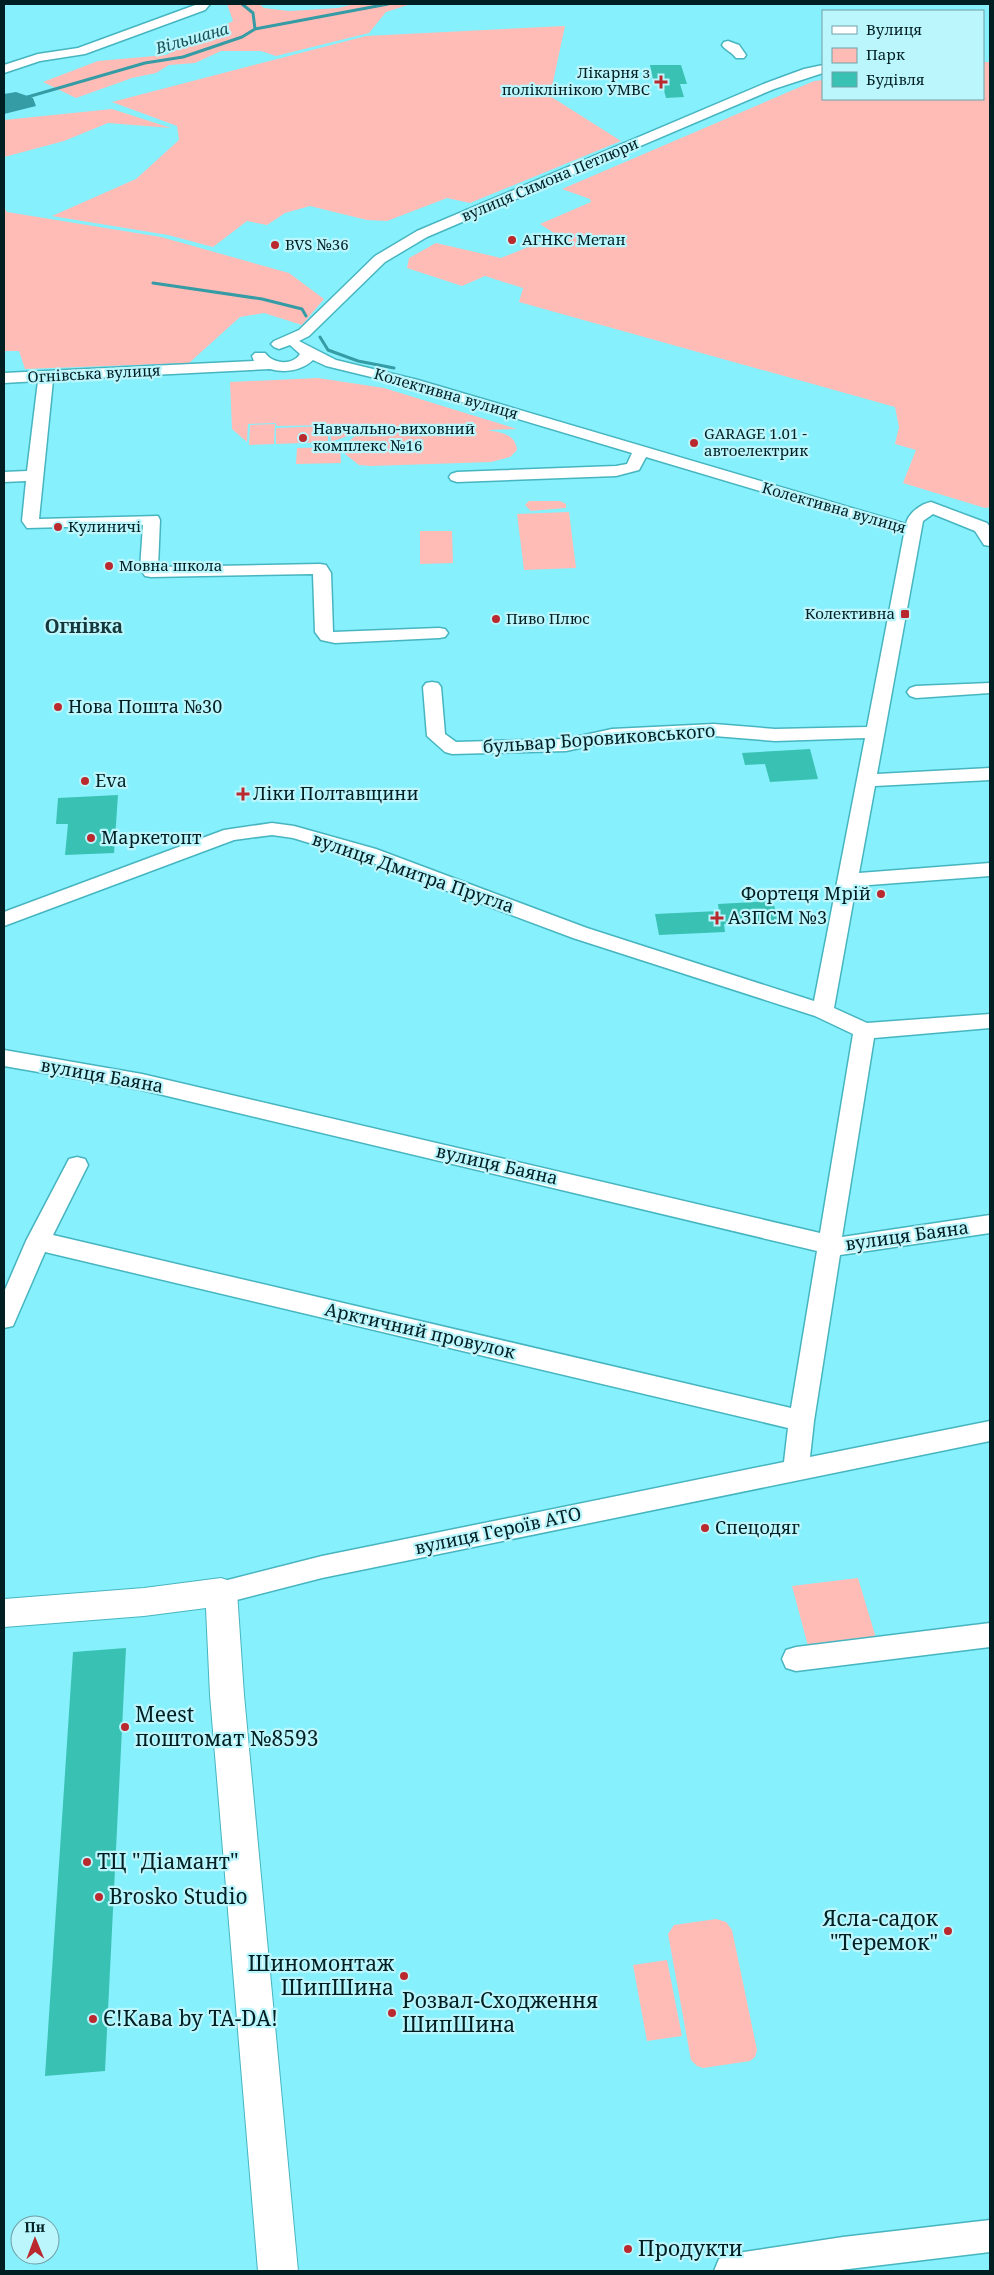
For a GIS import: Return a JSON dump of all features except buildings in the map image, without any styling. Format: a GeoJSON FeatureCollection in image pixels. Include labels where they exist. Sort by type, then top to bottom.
{"type":"FeatureCollection","features":[{"type":"Feature","properties":{"kind":"main road","name":"вулиця Героїв АТО"},"geometry":{"type":"LineString","coordinates":[[4,1613],[144,1602],[221,1592]]}},
{"type":"Feature","properties":{"kind":"main road"},"geometry":{"type":"LineString","coordinates":[[221,1592],[227,1695],[278,2271]]}},
{"type":"Feature","properties":{"kind":"street"},"geometry":{"type":"LineString","coordinates":[[4,69],[38,58],[81,51],[204,4]]}},
{"type":"Feature","properties":{"kind":"street"},"geometry":{"type":"LineString","coordinates":[[728,44],[735,48],[740,55]]}},
{"type":"Feature","properties":{"kind":"street","name":"вулиця Симона Петлюри"},"geometry":{"type":"LineString","coordinates":[[305,344],[380,259],[422,234],[770,86],[808,72],[822,69]]}},
{"type":"Feature","properties":{"kind":"street","name":"Огнівська вулиця"},"geometry":{"type":"LineString","coordinates":[[265,359],[265,348],[279,344],[305,344]]}},
{"type":"Feature","properties":{"kind":"street"},"geometry":{"type":"LineString","coordinates":[[298,364],[308,356],[305,344]]}},
{"type":"Feature","properties":{"kind":"street","name":"Колективна вулиця"},"geometry":{"type":"LineString","coordinates":[[305,344],[322,360],[413,383],[912,531],[823,1011]]}},
{"type":"Feature","properties":{"kind":"street","name":"Огнівська вулиця"},"geometry":{"type":"LineString","coordinates":[[4,378],[184,370],[265,359],[282,367],[298,364]]}},
{"type":"Feature","properties":{"kind":"street","name":"Колективна вулиця"},"geometry":{"type":"LineString","coordinates":[[298,364],[345,366]]}},
{"type":"Feature","properties":{"kind":"street"},"geometry":{"type":"LineString","coordinates":[[46,377],[30,521],[33,524],[152,520],[149,569],[151,572],[320,569],[322,573],[324,632],[326,636],[335,638],[438,633]]}},
{"type":"Feature","properties":{"kind":"street"},"geometry":{"type":"LineString","coordinates":[[457,477],[616,471],[633,467],[640,451]]}},
{"type":"Feature","properties":{"kind":"street"},"geometry":{"type":"LineString","coordinates":[[4,477],[35,476]]}},
{"type":"Feature","properties":{"kind":"street"},"geometry":{"type":"LineString","coordinates":[[912,531],[915,519],[931,507],[981,527],[986,532],[990,541]]}},
{"type":"Feature","properties":{"kind":"street","name":"бульвар Боровиковського"},"geometry":{"type":"LineString","coordinates":[[432,687],[436,736],[452,748],[566,745],[612,735],[714,730],[775,735],[874,732]]}},
{"type":"Feature","properties":{"kind":"street"},"geometry":{"type":"LineString","coordinates":[[916,692],[990,688]]}},
{"type":"Feature","properties":{"kind":"street"},"geometry":{"type":"LineString","coordinates":[[866,780],[990,774]]}},
{"type":"Feature","properties":{"kind":"street","name":"вулиця Дмитра Пругла"},"geometry":{"type":"LineString","coordinates":[[4,919],[231,834],[272,829],[294,832],[369,854],[580,933],[823,1011],[864,1031]]}},
{"type":"Feature","properties":{"kind":"street"},"geometry":{"type":"LineString","coordinates":[[847,880],[990,870]]}},
{"type":"Feature","properties":{"kind":"street"},"geometry":{"type":"LineString","coordinates":[[796,1470],[801,1421],[831,1245],[864,1031],[990,1021]]}},
{"type":"Feature","properties":{"kind":"street","name":"вулиця Баяна"},"geometry":{"type":"LineString","coordinates":[[4,1058],[151,1084],[831,1245],[846,1246],[990,1224]]}},
{"type":"Feature","properties":{"kind":"street"},"geometry":{"type":"LineString","coordinates":[[4,1319],[38,1242],[77,1165]]}},
{"type":"Feature","properties":{"kind":"street","name":"Арктичний провулок"},"geometry":{"type":"LineString","coordinates":[[38,1242],[801,1421]]}},
{"type":"Feature","properties":{"kind":"street","name":"вулиця Героїв АТО"},"geometry":{"type":"LineString","coordinates":[[221,1592],[322,1567],[990,1431]]}},
{"type":"Feature","properties":{"kind":"street"},"geometry":{"type":"LineString","coordinates":[[796,1659],[990,1635]]}},
{"type":"Feature","properties":{"kind":"street"},"geometry":{"type":"LineString","coordinates":[[731,2271],[843,2253],[990,2236]]}},
{"type":"Feature","properties":{"kind":"green space"},"geometry":{"type":"Polygon","coordinates":[[[227,4],[259,4],[264,8],[289,11],[338,8],[355,4],[411,4],[386,12],[369,33],[276,56],[261,51],[221,51],[195,63],[169,65],[156,73],[132,78],[76,98],[43,82],[98,61],[166,55],[233,21],[227,4]]]}},
{"type":"Feature","properties":{"kind":"green space"},"geometry":{"type":"Polygon","coordinates":[[[565,26],[550,96],[621,141],[470,203],[447,198],[387,221],[367,220],[310,206],[285,213],[267,225],[247,221],[213,247],[168,235],[52,216],[136,179],[179,140],[177,126],[112,102],[366,36],[565,26]]]}},
{"type":"Feature","properties":{"kind":"green space"},"geometry":{"type":"Polygon","coordinates":[[[984,62],[990,62],[990,507],[985,508],[903,483],[916,450],[895,444],[899,427],[895,407],[519,302],[523,288],[485,276],[462,286],[407,268],[409,258],[436,243],[501,258],[557,235],[540,224],[591,202],[590,199],[562,189],[814,81],[822,80],[822,100],[984,100],[984,62]]]}},
{"type":"Feature","properties":{"kind":"green space"},"geometry":{"type":"Polygon","coordinates":[[[112,109],[171,128],[108,123],[64,141],[4,157],[4,120],[112,109]]]}},
{"type":"Feature","properties":{"kind":"green space"},"geometry":{"type":"Polygon","coordinates":[[[4,208],[7,212],[161,237],[289,273],[324,299],[302,325],[264,313],[240,317],[189,363],[25,369],[19,351],[4,351],[4,208]]]}},
{"type":"Feature","properties":{"kind":"green space"},"geometry":{"type":"Polygon","coordinates":[[[318,378],[384,388],[517,429],[488,430],[510,437],[516,444],[517,450],[510,457],[491,462],[371,466],[359,465],[345,454],[347,443],[355,436],[366,433],[472,430],[356,433],[331,442],[330,425],[277,426],[275,423],[248,424],[247,442],[232,429],[230,382],[318,378]]]}},
{"type":"Feature","properties":{"kind":"green space"},"geometry":{"type":"Polygon","coordinates":[[[275,424],[274,444],[249,445],[250,425],[275,424]]]}},
{"type":"Feature","properties":{"kind":"green space"},"geometry":{"type":"Polygon","coordinates":[[[328,426],[328,442],[276,444],[276,428],[328,426]]]}},
{"type":"Feature","properties":{"kind":"green space"},"geometry":{"type":"Polygon","coordinates":[[[340,447],[341,463],[296,464],[297,448],[340,447]]]}},
{"type":"Feature","properties":{"kind":"green space"},"geometry":{"type":"Polygon","coordinates":[[[529,501],[560,501],[566,504],[566,508],[531,511],[525,505],[529,501]]]}},
{"type":"Feature","properties":{"kind":"green space"},"geometry":{"type":"Polygon","coordinates":[[[569,512],[576,568],[524,570],[517,514],[569,512]]]}},
{"type":"Feature","properties":{"kind":"green space"},"geometry":{"type":"Polygon","coordinates":[[[420,531],[452,531],[453,563],[420,564],[420,531]]]}},
{"type":"Feature","properties":{"kind":"green space"},"geometry":{"type":"Polygon","coordinates":[[[858,1578],[876,1638],[808,1646],[792,1586],[858,1578]]]}},
{"type":"Feature","properties":{"kind":"green space"},"geometry":{"type":"Polygon","coordinates":[[[716,1919],[726,1922],[732,1930],[757,2050],[755,2057],[750,2061],[703,2068],[697,2066],[691,2060],[668,1934],[674,1925],[716,1919]]]}},
{"type":"Feature","properties":{"kind":"green space"},"geometry":{"type":"Polygon","coordinates":[[[667,1960],[682,2036],[647,2041],[633,1965],[667,1960]]]}},
{"type":"Feature","properties":{"kind":"water"},"geometry":{"type":"Polygon","coordinates":[[[16,92],[33,98],[36,106],[4,114],[4,94],[16,92]]]}},
{"type":"Feature","properties":{"kind":"waterway"},"geometry":{"type":"LineString","coordinates":[[242,4],[253,13],[255,29]]}},
{"type":"Feature","properties":{"kind":"waterway","name":"Вільшана"},"geometry":{"type":"LineString","coordinates":[[255,29],[388,4]]}},
{"type":"Feature","properties":{"kind":"waterway","name":"Вільшана"},"geometry":{"type":"LineString","coordinates":[[24,98],[145,63],[183,57],[242,37],[255,29]]}},
{"type":"Feature","properties":{"kind":"waterway"},"geometry":{"type":"LineString","coordinates":[[153,283],[262,299],[302,309],[306,316]]}},
{"type":"Feature","properties":{"kind":"waterway"},"geometry":{"type":"LineString","coordinates":[[320,337],[328,350],[358,361],[394,368]]}},
{"type":"Feature","properties":{"kind":"place","name":"Лікарня з поліклінікою УМВС"},"geometry":{"type":"Point","coordinates":[661,82]}},
{"type":"Feature","properties":{"kind":"place","name":"АГНКС Метан"},"geometry":{"type":"Point","coordinates":[512,240]}},
{"type":"Feature","properties":{"kind":"place","name":"BVS №36"},"geometry":{"type":"Point","coordinates":[275,245]}},
{"type":"Feature","properties":{"kind":"place","name":"Навчально-виховний комплекс №16"},"geometry":{"type":"Point","coordinates":[303,438]}},
{"type":"Feature","properties":{"kind":"place","name":"GARAGE 1.01 - автоелектрик"},"geometry":{"type":"Point","coordinates":[694,443]}},
{"type":"Feature","properties":{"kind":"place","name":"Кулиничі"},"geometry":{"type":"Point","coordinates":[58,527]}},
{"type":"Feature","properties":{"kind":"place","name":"Мовна школа"},"geometry":{"type":"Point","coordinates":[109,566]}},
{"type":"Feature","properties":{"kind":"place","name":"Колективна"},"geometry":{"type":"Point","coordinates":[905,614]}},
{"type":"Feature","properties":{"kind":"place","name":"Пиво Плюс"},"geometry":{"type":"Point","coordinates":[496,619]}},
{"type":"Feature","properties":{"kind":"place","name":"Нова Пошта №30"},"geometry":{"type":"Point","coordinates":[58,707]}},
{"type":"Feature","properties":{"kind":"place","name":"Eva"},"geometry":{"type":"Point","coordinates":[85,781]}},
{"type":"Feature","properties":{"kind":"place","name":"Ліки Полтавщини"},"geometry":{"type":"Point","coordinates":[243,794]}},
{"type":"Feature","properties":{"kind":"place","name":"Маркетопт"},"geometry":{"type":"Point","coordinates":[91,838]}},
{"type":"Feature","properties":{"kind":"place","name":"Фортеця Мрій"},"geometry":{"type":"Point","coordinates":[881,894]}},
{"type":"Feature","properties":{"kind":"place","name":"АЗПСМ №3"},"geometry":{"type":"Point","coordinates":[717,918]}},
{"type":"Feature","properties":{"kind":"place","name":"Спецодяг"},"geometry":{"type":"Point","coordinates":[705,1528]}},
{"type":"Feature","properties":{"kind":"place","name":"Meest поштомат №8593"},"geometry":{"type":"Point","coordinates":[125,1727]}},
{"type":"Feature","properties":{"kind":"place","name":"ТЦ \"Діамант\""},"geometry":{"type":"Point","coordinates":[87,1862]}},
{"type":"Feature","properties":{"kind":"place","name":"Brosko Studio"},"geometry":{"type":"Point","coordinates":[99,1897]}},
{"type":"Feature","properties":{"kind":"place","name":"Ясла-садок \"Теремок\""},"geometry":{"type":"Point","coordinates":[948,1931]}},
{"type":"Feature","properties":{"kind":"place","name":"Шиномонтаж ШипШина"},"geometry":{"type":"Point","coordinates":[404,1976]}},
{"type":"Feature","properties":{"kind":"place","name":"Розвал-Сходження ШипШина"},"geometry":{"type":"Point","coordinates":[392,2013]}},
{"type":"Feature","properties":{"kind":"place","name":"Є!Кава by TA-DA!"},"geometry":{"type":"Point","coordinates":[93,2019]}},
{"type":"Feature","properties":{"kind":"place","name":"Продукти"},"geometry":{"type":"Point","coordinates":[628,2249]}},
{"type":"Feature","properties":{"kind":"district","name":"Огнівка"},"geometry":{"type":"Point","coordinates":[84,626]}}]}
